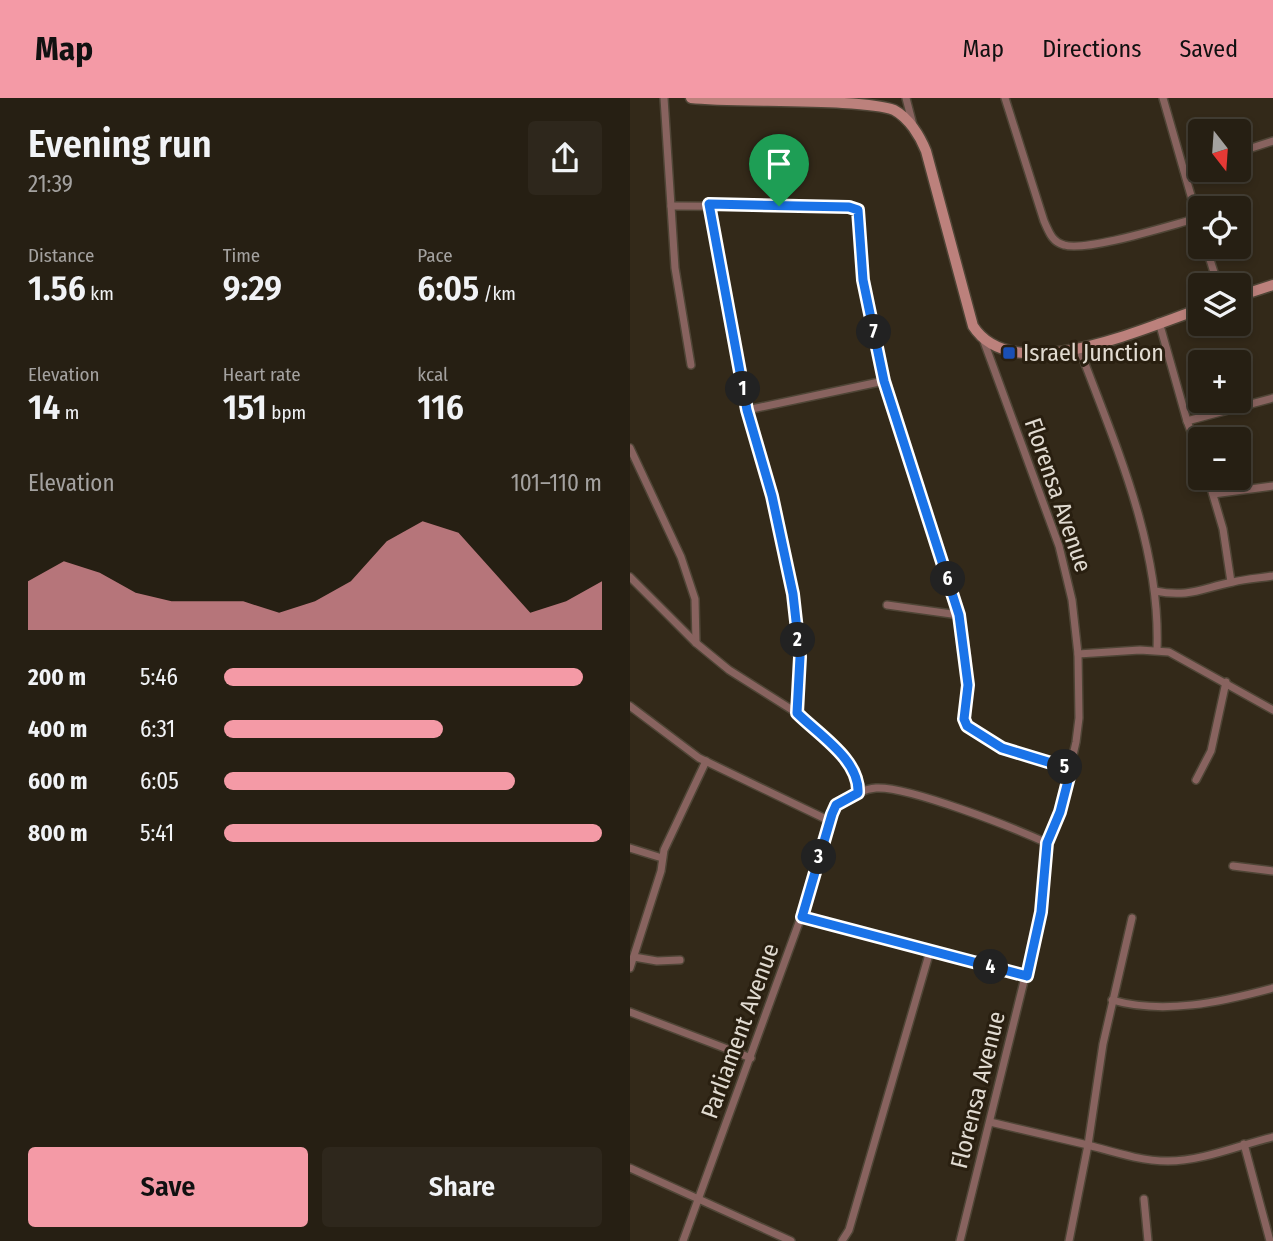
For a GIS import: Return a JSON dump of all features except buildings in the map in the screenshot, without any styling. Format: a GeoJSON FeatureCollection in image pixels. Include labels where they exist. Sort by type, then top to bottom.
{"type":"FeatureCollection","features":[{"type":"Feature","properties":{"kind":"street"},"geometry":{"type":"LineString","coordinates":[[664,98],[675,268],[691,365]]}},
{"type":"Feature","properties":{"kind":"street"},"geometry":{"type":"LineString","coordinates":[[691,98],[869,103],[895,110],[914,129]]}},
{"type":"Feature","properties":{"kind":"street"},"geometry":{"type":"LineString","coordinates":[[906,98],[914,129],[926,152],[970,317],[983,339],[1015,353],[1047,355],[1079,348],[1188,313]]}},
{"type":"Feature","properties":{"kind":"street"},"geometry":{"type":"LineString","coordinates":[[1005,98],[1044,221],[1051,236],[1062,245],[1074,247],[1188,225]]}},
{"type":"Feature","properties":{"kind":"street"},"geometry":{"type":"LineString","coordinates":[[1163,98],[1191,196]]}},
{"type":"Feature","properties":{"kind":"street"},"geometry":{"type":"LineString","coordinates":[[1251,148],[1273,141]]}},
{"type":"Feature","properties":{"kind":"street"},"geometry":{"type":"LineString","coordinates":[[1184,170],[1188,169]]}},
{"type":"Feature","properties":{"kind":"street"},"geometry":{"type":"LineString","coordinates":[[671,206],[709,204],[849,207],[858,210],[863,280],[884,381],[959,615],[967,659],[968,685],[963,710],[967,726],[1002,748],[1071,769]]}},
{"type":"Feature","properties":{"kind":"street"},"geometry":{"type":"LineString","coordinates":[[709,204],[747,410],[772,496],[793,594],[800,657],[797,713]]}},
{"type":"Feature","properties":{"kind":"street"},"geometry":{"type":"LineString","coordinates":[[1251,292],[1273,285]]}},
{"type":"Feature","properties":{"kind":"street"},"geometry":{"type":"LineString","coordinates":[[1159,322],[1189,427]]}},
{"type":"Feature","properties":{"kind":"street","name":"Florensa Avenue"},"geometry":{"type":"LineString","coordinates":[[960,1241],[1027,976],[1041,912],[1047,843],[1060,812],[1071,769],[1079,718],[1078,654],[1072,600],[1059,546],[983,339]]}},
{"type":"Feature","properties":{"kind":"street"},"geometry":{"type":"LineString","coordinates":[[1079,348],[1132,494],[1156,591],[1157,650]]}},
{"type":"Feature","properties":{"kind":"street"},"geometry":{"type":"LineString","coordinates":[[747,410],[884,381]]}},
{"type":"Feature","properties":{"kind":"street"},"geometry":{"type":"LineString","coordinates":[[1187,421],[1273,398]]}},
{"type":"Feature","properties":{"kind":"street"},"geometry":{"type":"LineString","coordinates":[[630,448],[681,556],[695,599],[696,643]]}},
{"type":"Feature","properties":{"kind":"street"},"geometry":{"type":"LineString","coordinates":[[1213,494],[1273,486]]}},
{"type":"Feature","properties":{"kind":"street"},"geometry":{"type":"LineString","coordinates":[[1212,490],[1229,556],[1231,582]]}},
{"type":"Feature","properties":{"kind":"street"},"geometry":{"type":"LineString","coordinates":[[1156,591],[1176,595],[1199,593],[1231,582],[1273,576]]}},
{"type":"Feature","properties":{"kind":"street"},"geometry":{"type":"LineString","coordinates":[[630,577],[696,643],[729,670],[797,713],[855,769],[858,793],[877,788],[930,801],[1018,830],[1047,843]]}},
{"type":"Feature","properties":{"kind":"street"},"geometry":{"type":"LineString","coordinates":[[887,606],[959,615]]}},
{"type":"Feature","properties":{"kind":"street"},"geometry":{"type":"LineString","coordinates":[[1078,654],[1157,650],[1181,657],[1273,710]]}},
{"type":"Feature","properties":{"kind":"street"},"geometry":{"type":"LineString","coordinates":[[1196,780],[1211,751],[1226,682]]}},
{"type":"Feature","properties":{"kind":"street"},"geometry":{"type":"LineString","coordinates":[[630,706],[706,761],[830,821]]}},
{"type":"Feature","properties":{"kind":"street"},"geometry":{"type":"LineString","coordinates":[[630,968],[662,858],[706,761]]}},
{"type":"Feature","properties":{"kind":"street","name":"Parliament Avenue"},"geometry":{"type":"LineString","coordinates":[[683,1241],[802,917],[836,805],[858,793]]}},
{"type":"Feature","properties":{"kind":"street"},"geometry":{"type":"LineString","coordinates":[[630,848],[662,858]]}},
{"type":"Feature","properties":{"kind":"street"},"geometry":{"type":"LineString","coordinates":[[1233,866],[1273,871]]}},
{"type":"Feature","properties":{"kind":"street"},"geometry":{"type":"LineString","coordinates":[[802,917],[1027,976]]}},
{"type":"Feature","properties":{"kind":"street"},"geometry":{"type":"LineString","coordinates":[[1069,1241],[1112,1000],[1132,918]]}},
{"type":"Feature","properties":{"kind":"street"},"geometry":{"type":"LineString","coordinates":[[842,1241],[849,1230],[930,951]]}},
{"type":"Feature","properties":{"kind":"street"},"geometry":{"type":"LineString","coordinates":[[634,957],[657,961],[680,960]]}},
{"type":"Feature","properties":{"kind":"street"},"geometry":{"type":"LineString","coordinates":[[1112,1000],[1135,1007],[1160,1008],[1273,988]]}},
{"type":"Feature","properties":{"kind":"street"},"geometry":{"type":"LineString","coordinates":[[630,1012],[751,1058]]}},
{"type":"Feature","properties":{"kind":"street"},"geometry":{"type":"LineString","coordinates":[[990,1122],[1126,1155],[1169,1161],[1194,1158],[1273,1137]]}},
{"type":"Feature","properties":{"kind":"street"},"geometry":{"type":"LineString","coordinates":[[1244,1144],[1270,1241]]}},
{"type":"Feature","properties":{"kind":"street"},"geometry":{"type":"LineString","coordinates":[[630,1168],[791,1241]]}},
{"type":"Feature","properties":{"kind":"street"},"geometry":{"type":"LineString","coordinates":[[1144,1199],[1148,1241]]}},
{"type":"Feature","properties":{"kind":"place","name":"Israel Junction"},"geometry":{"type":"Point","coordinates":[1009,353]}},
{"type":"Feature","properties":{"kind":"route"},"geometry":{"type":"LineString","coordinates":[[709,204],[779,206],[849,207],[858,210],[863,280],[884,381],[959,615],[967,659],[968,685],[963,710],[967,726],[1002,748],[1071,769],[1060,812],[1047,843],[1041,912],[1027,976],[802,917],[832,814],[836,805],[858,793],[859,782],[855,769],[797,713],[800,657],[793,594],[772,496],[747,410],[709,204]]}}]}
